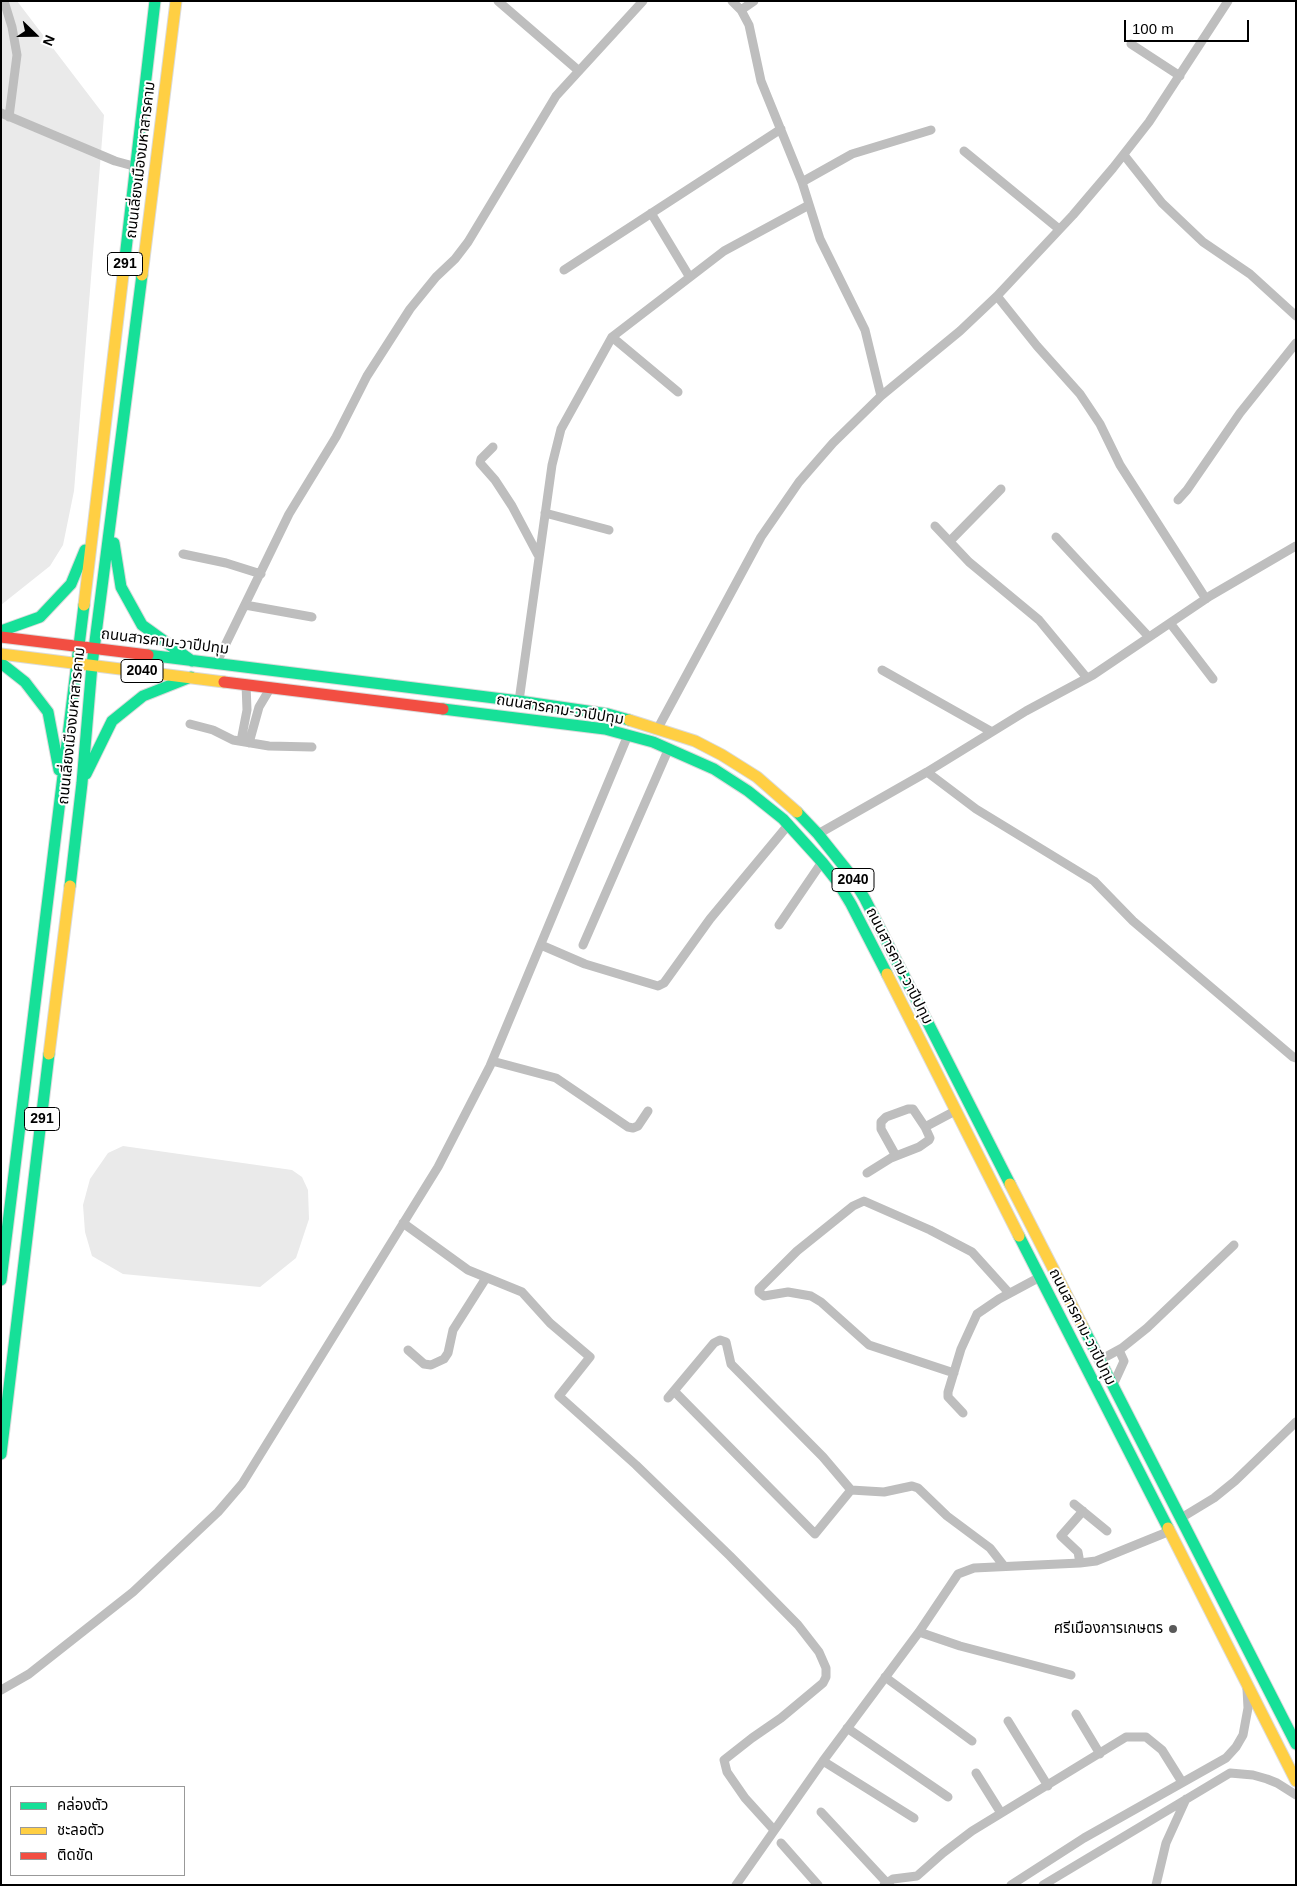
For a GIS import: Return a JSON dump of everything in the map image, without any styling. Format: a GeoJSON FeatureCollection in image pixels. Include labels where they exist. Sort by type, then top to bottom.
{"type":"FeatureCollection","features":[{"type":"Feature","properties":{"kind":"main road","name":"ถนนเลี่ยงเมืองมหาสารคาม"},"geometry":{"type":"LineString","coordinates":[[1,1280],[94,527],[155,1]]}},
{"type":"Feature","properties":{"kind":"main road","name":"ถนนเลี่ยงเมืองมหาสารคาม"},"geometry":{"type":"LineString","coordinates":[[1,1454],[82,783],[92,665],[176,1]]}},
{"type":"Feature","properties":{"kind":"main road"},"geometry":{"type":"LineString","coordinates":[[111,526],[121,587],[142,625],[192,661]]}},
{"type":"Feature","properties":{"kind":"main road"},"geometry":{"type":"LineString","coordinates":[[1,632],[40,617],[72,584],[94,527]]}},
{"type":"Feature","properties":{"kind":"main road","name":"ถนนสารคาม-วาปีปทุม"},"geometry":{"type":"LineString","coordinates":[[1,637],[519,701],[608,714],[658,728],[694,741],[722,755],[757,777],[791,806],[818,834],[850,874],[865,899],[1296,1744]]}},
{"type":"Feature","properties":{"kind":"main road","name":"ถนนสารคาม-วาปีปทุม"},"geometry":{"type":"LineString","coordinates":[[1,654],[604,729],[669,748],[714,769],[748,791],[789,824],[837,881],[851,904],[1296,1781]]}},
{"type":"Feature","properties":{"kind":"main road"},"geometry":{"type":"LineString","coordinates":[[1,663],[25,682],[48,712],[61,785]]}},
{"type":"Feature","properties":{"kind":"main road"},"geometry":{"type":"LineString","coordinates":[[82,783],[112,721],[143,696],[191,677]]}},
{"type":"Feature","properties":{"kind":"main road"},"geometry":{"type":"LineString","coordinates":[[441,708],[443,692]]}},
{"type":"Feature","properties":{"kind":"main road"},"geometry":{"type":"LineString","coordinates":[[987,1173],[1001,1166]]}},
{"type":"Feature","properties":{"kind":"street"},"geometry":{"type":"LineString","coordinates":[[4,1],[12,27],[17,56],[5,115],[115,161],[137,167]]}},
{"type":"Feature","properties":{"kind":"street"},"geometry":{"type":"LineString","coordinates":[[498,1],[579,71]]}},
{"type":"Feature","properties":{"kind":"street"},"geometry":{"type":"LineString","coordinates":[[216,664],[289,514],[336,438],[372,368],[410,309],[436,276],[455,259],[468,242],[556,96],[643,1]]}},
{"type":"Feature","properties":{"kind":"street"},"geometry":{"type":"LineString","coordinates":[[732,1],[741,10],[749,25],[761,81],[802,182],[820,239],[866,330],[881,396]]}},
{"type":"Feature","properties":{"kind":"street"},"geometry":{"type":"LineString","coordinates":[[741,10],[754,1]]}},
{"type":"Feature","properties":{"kind":"street"},"geometry":{"type":"LineString","coordinates":[[658,728],[761,537],[799,482],[833,443],[881,396],[960,332],[1060,229],[1124,156],[1180,76],[1228,1]]}},
{"type":"Feature","properties":{"kind":"street"},"geometry":{"type":"LineString","coordinates":[[1131,44],[1180,76]]}},
{"type":"Feature","properties":{"kind":"street"},"geometry":{"type":"LineString","coordinates":[[564,270],[781,128]]}},
{"type":"Feature","properties":{"kind":"street"},"geometry":{"type":"LineString","coordinates":[[802,182],[852,154],[931,130]]}},
{"type":"Feature","properties":{"kind":"street"},"geometry":{"type":"LineString","coordinates":[[964,151],[1060,229]]}},
{"type":"Feature","properties":{"kind":"street"},"geometry":{"type":"LineString","coordinates":[[1124,156],[1162,203],[1204,242],[1250,274],[1296,316]]}},
{"type":"Feature","properties":{"kind":"street"},"geometry":{"type":"LineString","coordinates":[[519,701],[552,465],[561,430],[612,337],[724,251],[809,205]]}},
{"type":"Feature","properties":{"kind":"street"},"geometry":{"type":"LineString","coordinates":[[651,213],[689,276]]}},
{"type":"Feature","properties":{"kind":"street"},"geometry":{"type":"LineString","coordinates":[[997,296],[1037,346],[1080,394],[1100,424],[1120,465],[1206,599]]}},
{"type":"Feature","properties":{"kind":"street"},"geometry":{"type":"LineString","coordinates":[[612,337],[678,392]]}},
{"type":"Feature","properties":{"kind":"street"},"geometry":{"type":"LineString","coordinates":[[1178,500],[1187,490],[1240,413],[1296,343]]}},
{"type":"Feature","properties":{"kind":"street"},"geometry":{"type":"LineString","coordinates":[[493,447],[481,459],[480,463],[495,480],[512,506],[538,555]]}},
{"type":"Feature","properties":{"kind":"street"},"geometry":{"type":"LineString","coordinates":[[950,541],[1001,489]]}},
{"type":"Feature","properties":{"kind":"street"},"geometry":{"type":"LineString","coordinates":[[546,513],[609,530]]}},
{"type":"Feature","properties":{"kind":"street"},"geometry":{"type":"LineString","coordinates":[[935,526],[969,562],[1039,620],[1087,678]]}},
{"type":"Feature","properties":{"kind":"street"},"geometry":{"type":"LineString","coordinates":[[1056,537],[1149,637]]}},
{"type":"Feature","properties":{"kind":"street"},"geometry":{"type":"LineString","coordinates":[[818,834],[1087,678],[1206,599],[1296,546]]}},
{"type":"Feature","properties":{"kind":"street"},"geometry":{"type":"LineString","coordinates":[[183,554],[226,563],[261,574]]}},
{"type":"Feature","properties":{"kind":"street"},"geometry":{"type":"LineString","coordinates":[[245,606],[312,617]]}},
{"type":"Feature","properties":{"kind":"street"},"geometry":{"type":"LineString","coordinates":[[1170,624],[1213,679]]}},
{"type":"Feature","properties":{"kind":"street"},"geometry":{"type":"LineString","coordinates":[[882,670],[992,732]]}},
{"type":"Feature","properties":{"kind":"street"},"geometry":{"type":"LineString","coordinates":[[245,742],[246,684]]}},
{"type":"Feature","properties":{"kind":"street"},"geometry":{"type":"LineString","coordinates":[[245,742],[259,707],[271,687]]}},
{"type":"Feature","properties":{"kind":"street"},"geometry":{"type":"LineString","coordinates":[[190,724],[213,730],[232,740],[269,746],[312,746]]}},
{"type":"Feature","properties":{"kind":"street"},"geometry":{"type":"LineString","coordinates":[[1,1690],[29,1674],[134,1592],[218,1512],[242,1484],[438,1167],[492,1061],[628,735]]}},
{"type":"Feature","properties":{"kind":"street"},"geometry":{"type":"LineString","coordinates":[[583,946],[669,748]]}},
{"type":"Feature","properties":{"kind":"street"},"geometry":{"type":"LineString","coordinates":[[927,772],[1007,829],[1094,880],[1133,921],[1292,1057],[1296,1058]]}},
{"type":"Feature","properties":{"kind":"street"},"geometry":{"type":"LineString","coordinates":[[541,945],[585,964],[658,986],[664,983],[710,919],[789,824]]}},
{"type":"Feature","properties":{"kind":"street"},"geometry":{"type":"LineString","coordinates":[[779,925],[822,862]]}},
{"type":"Feature","properties":{"kind":"street"},"geometry":{"type":"LineString","coordinates":[[492,1061],[556,1078],[628,1127],[638,1126],[648,1111]]}},
{"type":"Feature","properties":{"kind":"street"},"geometry":{"type":"LineString","coordinates":[[866,1173],[896,1156],[919,1147],[929,1140],[930,1138],[916,1111],[911,1108],[882,1120],[881,1129],[896,1156]]}},
{"type":"Feature","properties":{"kind":"street"},"geometry":{"type":"LineString","coordinates":[[925,1127],[955,1111]]}},
{"type":"Feature","properties":{"kind":"street"},"geometry":{"type":"LineString","coordinates":[[954,1373],[869,1345],[821,1302],[811,1296],[788,1292],[764,1296],[759,1292],[760,1289],[797,1251],[854,1206],[864,1201],[930,1230],[972,1252],[1009,1293]]}},
{"type":"Feature","properties":{"kind":"street"},"geometry":{"type":"LineString","coordinates":[[403,1223],[468,1270],[522,1292],[550,1323],[590,1357],[559,1396],[636,1465],[730,1556],[798,1625],[819,1652],[826,1668],[826,1677],[823,1683],[782,1718],[724,1760],[727,1772],[745,1798],[774,1830]]}},
{"type":"Feature","properties":{"kind":"street"},"geometry":{"type":"LineString","coordinates":[[1100,1360],[1119,1350],[1147,1328],[1234,1245]]}},
{"type":"Feature","properties":{"kind":"street"},"geometry":{"type":"LineString","coordinates":[[962,1413],[948,1398],[948,1392],[961,1349],[977,1314],[1009,1293],[1040,1277]]}},
{"type":"Feature","properties":{"kind":"street"},"geometry":{"type":"LineString","coordinates":[[408,1350],[424,1364],[430,1365],[444,1359],[448,1354],[453,1330],[486,1278]]}},
{"type":"Feature","properties":{"kind":"street"},"geometry":{"type":"LineString","coordinates":[[851,1490],[815,1534],[671,1394],[714,1343],[720,1340],[726,1342],[731,1364],[823,1456],[851,1490],[884,1492],[912,1486],[918,1488],[947,1516],[990,1548],[1004,1566]]}},
{"type":"Feature","properties":{"kind":"street"},"geometry":{"type":"LineString","coordinates":[[1113,1385],[1124,1361],[1119,1350]]}},
{"type":"Feature","properties":{"kind":"street"},"geometry":{"type":"LineString","coordinates":[[1182,1521],[1235,1482],[1296,1422]]}},
{"type":"Feature","properties":{"kind":"street"},"geometry":{"type":"LineString","coordinates":[[1074,1504],[1108,1530]]}},
{"type":"Feature","properties":{"kind":"street"},"geometry":{"type":"LineString","coordinates":[[1080,1563],[1078,1552],[1061,1536],[1082,1511]]}},
{"type":"Feature","properties":{"kind":"street"},"geometry":{"type":"LineString","coordinates":[[736,1885],[823,1761],[919,1632],[958,1574],[974,1568],[1096,1561],[1170,1531]]}},
{"type":"Feature","properties":{"kind":"street"},"geometry":{"type":"LineString","coordinates":[[919,1632],[960,1646],[1071,1675]]}},
{"type":"Feature","properties":{"kind":"street"},"geometry":{"type":"LineString","coordinates":[[885,1677],[972,1741]]}},
{"type":"Feature","properties":{"kind":"street"},"geometry":{"type":"LineString","coordinates":[[1010,1885],[1084,1838],[1226,1758],[1236,1747],[1246,1722],[1248,1708],[1246,1684]]}},
{"type":"Feature","properties":{"kind":"street"},"geometry":{"type":"LineString","coordinates":[[1076,1714],[1100,1754]]}},
{"type":"Feature","properties":{"kind":"street"},"geometry":{"type":"LineString","coordinates":[[1008,1721],[1048,1786]]}},
{"type":"Feature","properties":{"kind":"street"},"geometry":{"type":"LineString","coordinates":[[848,1728],[948,1797]]}},
{"type":"Feature","properties":{"kind":"street"},"geometry":{"type":"LineString","coordinates":[[821,1812],[886,1884],[893,1879],[917,1876],[965,1837],[1001,1813],[1126,1738],[1146,1737],[1162,1750],[1182,1782]]}},
{"type":"Feature","properties":{"kind":"street"},"geometry":{"type":"LineString","coordinates":[[823,1761],[914,1818]]}},
{"type":"Feature","properties":{"kind":"street"},"geometry":{"type":"LineString","coordinates":[[1043,1885],[1222,1776],[1230,1773],[1240,1772],[1267,1779],[1296,1795]]}},
{"type":"Feature","properties":{"kind":"street"},"geometry":{"type":"LineString","coordinates":[[976,1773],[1001,1813]]}},
{"type":"Feature","properties":{"kind":"street"},"geometry":{"type":"LineString","coordinates":[[1156,1885],[1166,1842],[1186,1798]]}},
{"type":"Feature","properties":{"kind":"street"},"geometry":{"type":"LineString","coordinates":[[781,1843],[818,1885]]}},
{"type":"Feature","properties":{"kind":"shaded area"},"geometry":{"type":"Polygon","coordinates":[[[1,1],[17,1],[104,115],[74,491],[63,545],[50,566],[1,605],[1,1]]]}},
{"type":"Feature","properties":{"kind":"shaded area"},"geometry":{"type":"Polygon","coordinates":[[[123,1146],[292,1170],[302,1177],[308,1190],[309,1219],[296,1258],[260,1287],[123,1274],[92,1256],[85,1232],[83,1205],[90,1179],[108,1153],[123,1146]]]}},
{"type":"Feature","properties":{"kind":"traffic: fast"},"geometry":{"type":"LineString","coordinates":[[123,275],[155,1]]}},
{"type":"Feature","properties":{"kind":"traffic: fast"},"geometry":{"type":"LineString","coordinates":[[70,886],[82,783],[92,665],[142,275]]}},
{"type":"Feature","properties":{"kind":"traffic: fast"},"geometry":{"type":"LineString","coordinates":[[114,543],[121,587],[142,625],[192,661]]}},
{"type":"Feature","properties":{"kind":"traffic: fast"},"geometry":{"type":"LineString","coordinates":[[1,631],[40,617],[71,584],[85,550]]}},
{"type":"Feature","properties":{"kind":"traffic: fast"},"geometry":{"type":"LineString","coordinates":[[1,1280],[84,605]]}},
{"type":"Feature","properties":{"kind":"traffic: fast"},"geometry":{"type":"LineString","coordinates":[[148,655],[519,701],[608,714],[629,720]]}},
{"type":"Feature","properties":{"kind":"traffic: fast"},"geometry":{"type":"LineString","coordinates":[[1,663],[25,682],[48,712],[59,770]]}},
{"type":"Feature","properties":{"kind":"traffic: fast"},"geometry":{"type":"LineString","coordinates":[[86,774],[112,721],[143,696],[191,677]]}},
{"type":"Feature","properties":{"kind":"traffic: fast"},"geometry":{"type":"LineString","coordinates":[[443,709],[605,729],[653,742],[714,769],[748,791],[783,819],[822,862],[837,881],[851,904],[887,974]]}},
{"type":"Feature","properties":{"kind":"traffic: fast"},"geometry":{"type":"LineString","coordinates":[[797,812],[818,834],[850,874],[865,899],[1010,1184]]}},
{"type":"Feature","properties":{"kind":"traffic: fast"},"geometry":{"type":"LineString","coordinates":[[1,1454],[49,1054]]}},
{"type":"Feature","properties":{"kind":"traffic: fast"},"geometry":{"type":"LineString","coordinates":[[1019,1236],[1168,1528]]}},
{"type":"Feature","properties":{"kind":"traffic: fast"},"geometry":{"type":"LineString","coordinates":[[1083,1327],[1296,1744]]}},
{"type":"Feature","properties":{"kind":"traffic: slow"},"geometry":{"type":"LineString","coordinates":[[142,275],[176,1]]}},
{"type":"Feature","properties":{"kind":"traffic: slow"},"geometry":{"type":"LineString","coordinates":[[84,605],[123,275]]}},
{"type":"Feature","properties":{"kind":"traffic: slow"},"geometry":{"type":"LineString","coordinates":[[1,654],[224,682]]}},
{"type":"Feature","properties":{"kind":"traffic: slow"},"geometry":{"type":"LineString","coordinates":[[629,720],[695,741],[722,755],[757,777],[797,812]]}},
{"type":"Feature","properties":{"kind":"traffic: slow"},"geometry":{"type":"LineString","coordinates":[[49,1054],[70,886]]}},
{"type":"Feature","properties":{"kind":"traffic: slow"},"geometry":{"type":"LineString","coordinates":[[887,974],[1019,1236]]}},
{"type":"Feature","properties":{"kind":"traffic: slow"},"geometry":{"type":"LineString","coordinates":[[1010,1184],[1083,1327]]}},
{"type":"Feature","properties":{"kind":"traffic: slow"},"geometry":{"type":"LineString","coordinates":[[1168,1528],[1296,1781]]}},
{"type":"Feature","properties":{"kind":"traffic: jam"},"geometry":{"type":"LineString","coordinates":[[1,637],[148,655]]}},
{"type":"Feature","properties":{"kind":"traffic: jam"},"geometry":{"type":"LineString","coordinates":[[224,682],[443,709]]}},
{"type":"Feature","properties":{"kind":"place","name":"ศรีเมืองการเกษตร"},"geometry":{"type":"Point","coordinates":[1173,1629]}}]}
